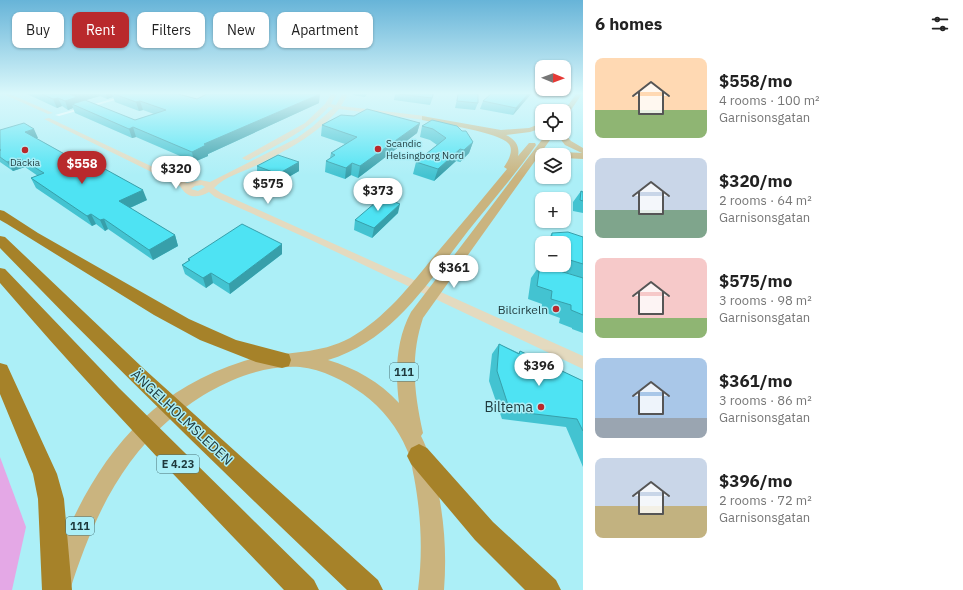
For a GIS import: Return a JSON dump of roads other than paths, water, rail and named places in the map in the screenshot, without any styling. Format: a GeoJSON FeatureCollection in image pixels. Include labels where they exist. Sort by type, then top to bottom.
{"type":"FeatureCollection","features":[{"type":"Feature","properties":{"kind":"highway"},"geometry":{"type":"LineString","coordinates":[[0,214],[195,330],[233,347],[261,356],[291,360]]}},
{"type":"Feature","properties":{"kind":"highway","name":"ÄNGELHOLMSLEDEN"},"geometry":{"type":"LineString","coordinates":[[0,240],[149,386],[368,590]]}},
{"type":"Feature","properties":{"kind":"highway","name":"E 4.23"},"geometry":{"type":"LineString","coordinates":[[0,274],[164,449],[304,590]]}},
{"type":"Feature","properties":{"kind":"highway"},"geometry":{"type":"LineString","coordinates":[[0,371],[45,474],[51,499],[57,590]]}},
{"type":"Feature","properties":{"kind":"highway"},"geometry":{"type":"LineString","coordinates":[[418,450],[484,532],[546,590]]}},
{"type":"Feature","properties":{"kind":"main road"},"geometry":{"type":"LineString","coordinates":[[444,122],[480,128],[517,132],[535,128]]}},
{"type":"Feature","properties":{"kind":"main road"},"geometry":{"type":"LineString","coordinates":[[480,128],[506,137],[513,142],[516,150],[514,157],[494,192]]}},
{"type":"Feature","properties":{"kind":"main road","name":"111"},"geometry":{"type":"LineString","coordinates":[[432,580],[433,516],[410,415],[404,367],[410,330],[416,316],[423,280],[536,140]]}},
{"type":"Feature","properties":{"kind":"main road","name":"111"},"geometry":{"type":"LineString","coordinates":[[57,590],[74,538],[98,491],[113,468],[148,427],[168,410],[199,389],[221,378],[246,368],[328,353],[356,342],[438,287],[546,140]]}},
{"type":"Feature","properties":{"kind":"main road"},"geometry":{"type":"LineString","coordinates":[[566,140],[568,143],[583,151]]}},
{"type":"Feature","properties":{"kind":"main road"},"geometry":{"type":"LineString","coordinates":[[571,155],[583,156]]}},
{"type":"Feature","properties":{"kind":"main road"},"geometry":{"type":"LineString","coordinates":[[516,182],[535,164]]}},
{"type":"Feature","properties":{"kind":"main road"},"geometry":{"type":"LineString","coordinates":[[291,360],[342,372],[368,386],[392,408],[405,425],[418,450]]}},
{"type":"Feature","properties":{"kind":"street"},"geometry":{"type":"LineString","coordinates":[[60,122],[183,184],[190,191],[211,198],[283,228],[315,238]]}},
{"type":"Feature","properties":{"kind":"street"},"geometry":{"type":"LineString","coordinates":[[61,122],[198,182],[205,183],[218,195],[315,238],[583,363]]}},
{"type":"Feature","properties":{"kind":"street"},"geometry":{"type":"LineString","coordinates":[[190,191],[191,184],[198,182],[301,128],[308,122]]}},
{"type":"Feature","properties":{"kind":"street"},"geometry":{"type":"LineString","coordinates":[[190,191],[203,193],[216,181],[299,139],[322,122]]}},
{"type":"Feature","properties":{"kind":"place","name":"Scandic Helsingborg Nord"},"geometry":{"type":"Point","coordinates":[378,149]}},
{"type":"Feature","properties":{"kind":"place","name":"Däckia"},"geometry":{"type":"Point","coordinates":[25,150]}},
{"type":"Feature","properties":{"kind":"place","name":"Bilcirkeln"},"geometry":{"type":"Point","coordinates":[556,309]}},
{"type":"Feature","properties":{"kind":"place","name":"Biltema"},"geometry":{"type":"Point","coordinates":[541,407]}}]}
